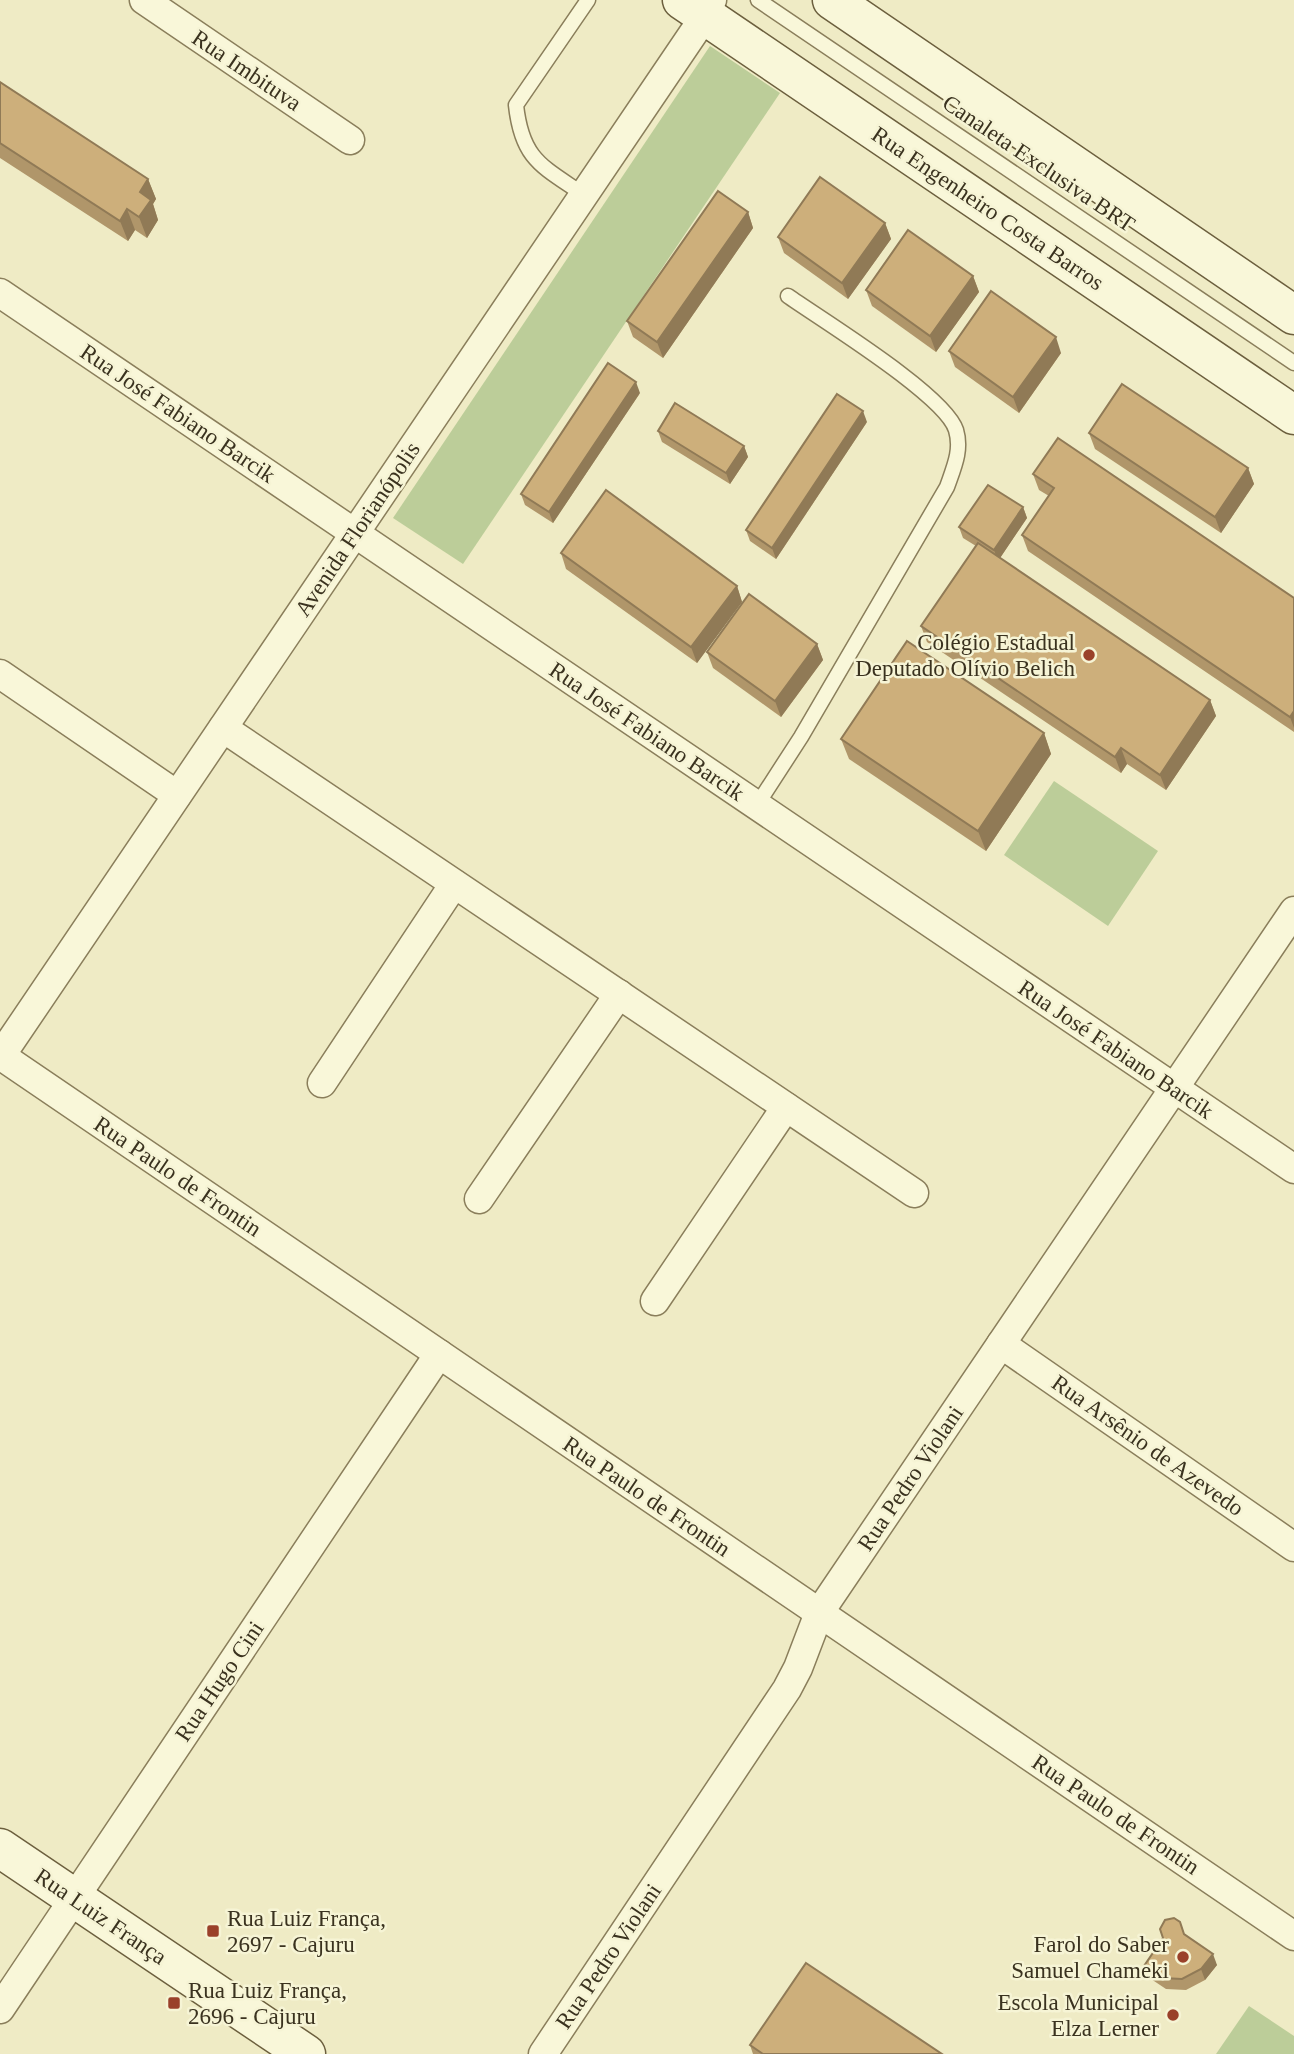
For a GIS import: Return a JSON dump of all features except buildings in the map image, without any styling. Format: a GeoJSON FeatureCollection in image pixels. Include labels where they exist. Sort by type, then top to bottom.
{"type":"FeatureCollection","features":[{"type":"Feature","properties":{"kind":"street","name":"Rua Imbituva"},"geometry":{"type":"LineString","coordinates":[[144,0],[350,140]]}},
{"type":"Feature","properties":{"kind":"street"},"geometry":{"type":"LineString","coordinates":[[832,0],[1294,315]]}},
{"type":"Feature","properties":{"kind":"street","name":"Avenida Florianópolis"},"geometry":{"type":"LineString","coordinates":[[0,1056],[584,195],[699,5]]}},
{"type":"Feature","properties":{"kind":"street","name":"Rua Engenheiro Costa Barros"},"geometry":{"type":"LineString","coordinates":[[699,5],[1294,415]]}},
{"type":"Feature","properties":{"kind":"street","name":"Rua José Fabiano Barcik"},"geometry":{"type":"LineString","coordinates":[[0,293],[1294,1169]]}},
{"type":"Feature","properties":{"kind":"street"},"geometry":{"type":"LineString","coordinates":[[0,674],[177,795]]}},
{"type":"Feature","properties":{"kind":"street"},"geometry":{"type":"LineString","coordinates":[[223,728],[914,1193]]}},
{"type":"Feature","properties":{"kind":"street"},"geometry":{"type":"LineString","coordinates":[[321,1083],[454,884]]}},
{"type":"Feature","properties":{"kind":"street","name":"Rua Pedro Violani"},"geometry":{"type":"LineString","coordinates":[[543,2054],[786,1689],[799,1668],[819,1613],[1294,911]]}},
{"type":"Feature","properties":{"kind":"street"},"geometry":{"type":"LineString","coordinates":[[480,1199],[619,994]]}},
{"type":"Feature","properties":{"kind":"street","name":"Rua Paulo de Frontin"},"geometry":{"type":"LineString","coordinates":[[0,1056],[1294,1936]]}},
{"type":"Feature","properties":{"kind":"street"},"geometry":{"type":"LineString","coordinates":[[655,1301],[786,1107]]}},
{"type":"Feature","properties":{"kind":"street","name":"Rua Arsênio de Azevedo"},"geometry":{"type":"LineString","coordinates":[[1001,1344],[1294,1547]]}},
{"type":"Feature","properties":{"kind":"street","name":"Rua Hugo Cini"},"geometry":{"type":"LineString","coordinates":[[0,2008],[439,1354]]}},
{"type":"Feature","properties":{"kind":"street","name":"Rua Luiz França"},"geometry":{"type":"LineString","coordinates":[[0,1847],[306,2054]]}},
{"type":"Feature","properties":{"kind":"lane"},"geometry":{"type":"LineString","coordinates":[[584,195],[539,163],[524,146],[516,106],[588,0]]}},
{"type":"Feature","properties":{"kind":"lane","name":"Canaleta Exclusiva BRT"},"geometry":{"type":"LineString","coordinates":[[758,0],[1294,363]]}},
{"type":"Feature","properties":{"kind":"lane"},"geometry":{"type":"LineString","coordinates":[[757,805],[801,737],[947,487],[960,449],[955,427],[925,393],[788,296]]}},
{"type":"Feature","properties":{"kind":"green space"},"geometry":{"type":"Polygon","coordinates":[[[710,46],[780,93],[463,564],[393,518],[710,46]]]}},
{"type":"Feature","properties":{"kind":"green space"},"geometry":{"type":"Polygon","coordinates":[[[1054,781],[1158,851],[1108,926],[1004,855],[1054,781]]]}},
{"type":"Feature","properties":{"kind":"green space"},"geometry":{"type":"Polygon","coordinates":[[[1249,2006],[1294,2036],[1294,2054],[1216,2054],[1249,2006]]]}},
{"type":"Feature","properties":{"kind":"place","name":"Colégio Estadual Deputado Olívio Belich"},"geometry":{"type":"Point","coordinates":[1089,655]}},
{"type":"Feature","properties":{"kind":"place","name":"Rua Luiz França, 2697 - Cajuru"},"geometry":{"type":"Point","coordinates":[213,1931]}},
{"type":"Feature","properties":{"kind":"place","name":"Farol do Saber Samuel Chameki"},"geometry":{"type":"Point","coordinates":[1183,1957]}},
{"type":"Feature","properties":{"kind":"place","name":"Rua Luiz França, 2696 - Cajuru"},"geometry":{"type":"Point","coordinates":[174,2003]}},
{"type":"Feature","properties":{"kind":"place","name":"Escola Municipal Elza Lerner"},"geometry":{"type":"Point","coordinates":[1173,2015]}}]}
